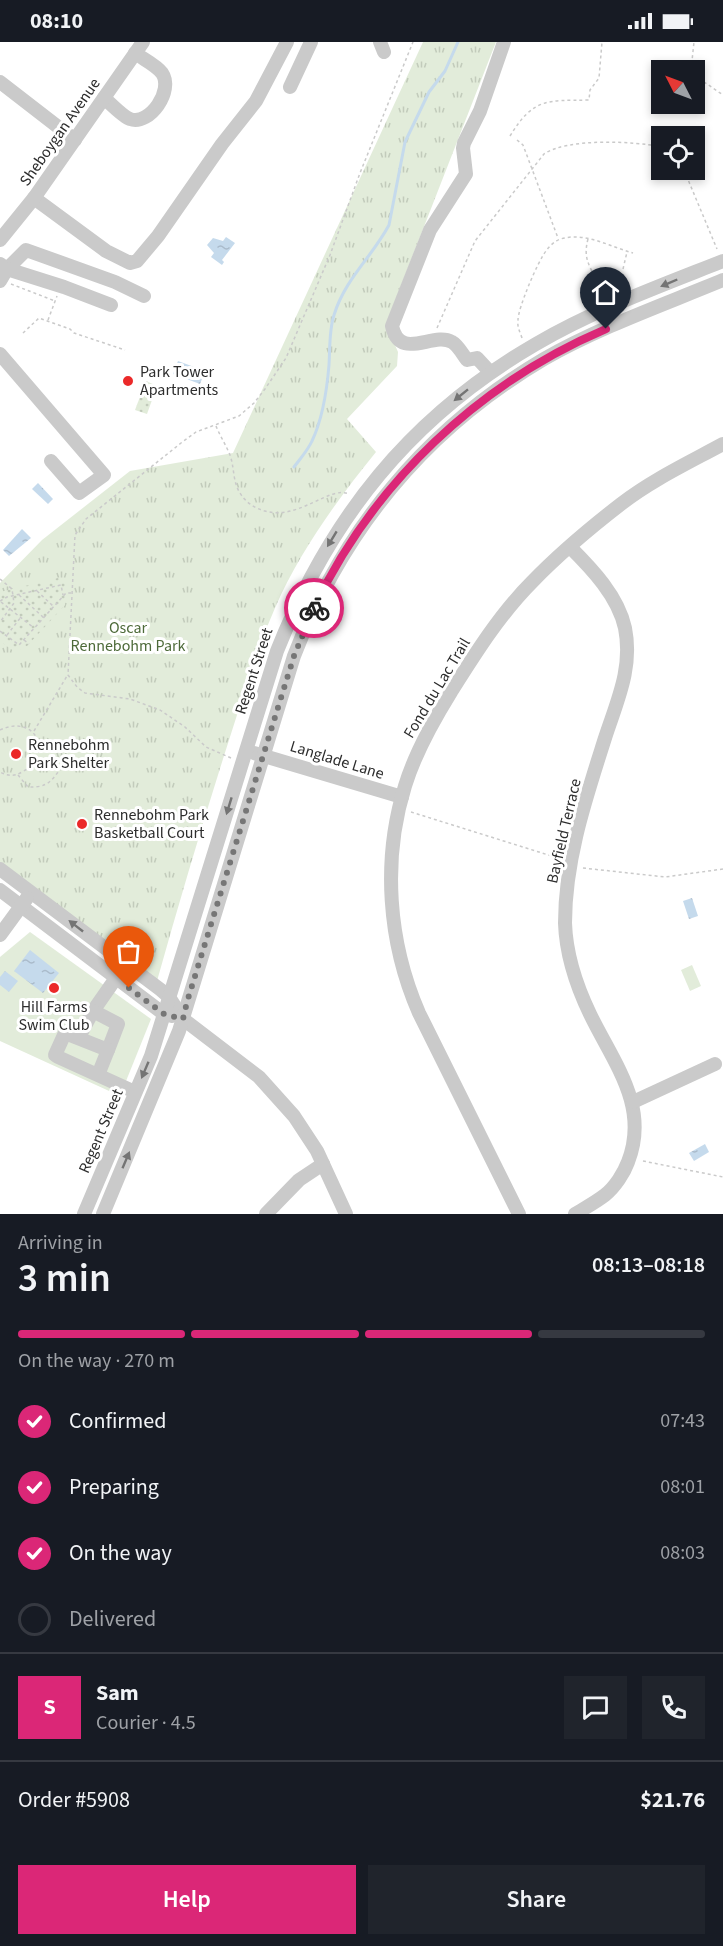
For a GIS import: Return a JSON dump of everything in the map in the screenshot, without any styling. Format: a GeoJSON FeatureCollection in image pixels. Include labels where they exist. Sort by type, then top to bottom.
{"type":"FeatureCollection","features":[{"type":"Feature","properties":{"kind":"street"},"geometry":{"type":"LineString","coordinates":[[34,198],[112,254],[130,263],[137,261],[158,236],[222,144],[256,101],[287,42]]}},
{"type":"Feature","properties":{"kind":"street"},"geometry":{"type":"LineString","coordinates":[[291,87],[311,42]]}},
{"type":"Feature","properties":{"kind":"street"},"geometry":{"type":"LineString","coordinates":[[490,372],[477,358],[467,360],[454,342],[445,340],[406,344],[401,342],[392,326],[430,230],[466,174],[464,143],[480,111],[504,42]]}},
{"type":"Feature","properties":{"kind":"street"},"geometry":{"type":"LineString","coordinates":[[104,98],[130,119],[149,115],[163,98],[165,81],[161,72],[139,48]]}},
{"type":"Feature","properties":{"kind":"street","name":"Sheboygan Avenue"},"geometry":{"type":"LineString","coordinates":[[0,240],[34,198],[139,48]]}},
{"type":"Feature","properties":{"kind":"street"},"geometry":{"type":"LineString","coordinates":[[0,82],[75,140]]}},
{"type":"Feature","properties":{"kind":"street"},"geometry":{"type":"LineString","coordinates":[[2,273],[26,250],[115,282],[144,296]]}},
{"type":"Feature","properties":{"kind":"street","name":"Regent Street"},"geometry":{"type":"LineString","coordinates":[[84,1214],[151,1056],[277,651],[312,575],[348,514],[380,474],[418,433],[440,412],[490,372],[537,343],[583,319],[721,257]]}},
{"type":"Feature","properties":{"kind":"street"},"geometry":{"type":"LineString","coordinates":[[2,273],[61,286],[111,305]]}},
{"type":"Feature","properties":{"kind":"street","name":"Regent Street"},"geometry":{"type":"LineString","coordinates":[[103,1214],[183,1019],[294,656],[312,613],[346,551],[404,473],[458,419],[492,393],[544,359],[592,335],[723,280]]}},
{"type":"Feature","properties":{"kind":"street"},"geometry":{"type":"LineString","coordinates":[[0,354],[104,475],[79,493],[51,461]]}},
{"type":"Feature","properties":{"kind":"street","name":"Fond du Lac Trail"},"geometry":{"type":"LineString","coordinates":[[519,1214],[419,1013],[398,952],[392,913],[391,873],[393,846],[402,797],[419,750],[434,719],[478,650],[531,582],[622,503],[664,476],[723,444]]}},
{"type":"Feature","properties":{"kind":"street","name":"Bayfield Terrace"},"geometry":{"type":"LineString","coordinates":[[570,547],[611,596],[625,626],[628,663],[583,810],[570,863],[566,885],[566,928],[574,974],[589,1012],[629,1092],[636,1121],[635,1136],[625,1169],[605,1196],[575,1214]]}},
{"type":"Feature","properties":{"kind":"street","name":"Langlade Lane"},"geometry":{"type":"LineString","coordinates":[[247,750],[402,797]]}},
{"type":"Feature","properties":{"kind":"street"},"geometry":{"type":"LineString","coordinates":[[0,868],[169,998],[183,1019],[259,1077],[294,1116],[317,1151],[346,1214]]}},
{"type":"Feature","properties":{"kind":"street"},"geometry":{"type":"LineString","coordinates":[[0,890],[164,1014],[183,1019]]}},
{"type":"Feature","properties":{"kind":"street"},"geometry":{"type":"LineString","coordinates":[[0,935],[31,892]]}},
{"type":"Feature","properties":{"kind":"street"},"geometry":{"type":"LineString","coordinates":[[79,1037],[93,1011],[116,978]]}},
{"type":"Feature","properties":{"kind":"street"},"geometry":{"type":"LineString","coordinates":[[93,1011],[118,1024],[98,1076]]}},
{"type":"Feature","properties":{"kind":"street"},"geometry":{"type":"LineString","coordinates":[[108,1050],[65,1033],[55,1055],[135,1092]]}},
{"type":"Feature","properties":{"kind":"street"},"geometry":{"type":"LineString","coordinates":[[633,1102],[715,1064]]}},
{"type":"Feature","properties":{"kind":"street"},"geometry":{"type":"LineString","coordinates":[[266,1214],[300,1180],[323,1164]]}},
{"type":"Feature","properties":{"kind":"path"},"geometry":{"type":"LineString","coordinates":[[33,732],[68,675],[75,536],[86,519],[188,437],[239,416],[254,403],[285,358],[330,255],[360,173],[413,42]]}},
{"type":"Feature","properties":{"kind":"path"},"geometry":{"type":"LineString","coordinates":[[510,136],[519,122],[538,105],[556,100],[589,100],[590,90],[599,78],[602,42]]}},
{"type":"Feature","properties":{"kind":"path"},"geometry":{"type":"LineString","coordinates":[[693,60],[694,42]]}},
{"type":"Feature","properties":{"kind":"path"},"geometry":{"type":"LineString","coordinates":[[705,83],[723,95]]}},
{"type":"Feature","properties":{"kind":"path"},"geometry":{"type":"LineString","coordinates":[[517,140],[523,145],[558,239]]}},
{"type":"Feature","properties":{"kind":"path"},"geometry":{"type":"LineString","coordinates":[[430,342],[470,249],[544,154],[560,146],[583,143],[651,145]]}},
{"type":"Feature","properties":{"kind":"path"},"geometry":{"type":"LineString","coordinates":[[688,180],[721,257]]}},
{"type":"Feature","properties":{"kind":"path"},"geometry":{"type":"LineString","coordinates":[[588,238],[586,259],[597,281]]}},
{"type":"Feature","properties":{"kind":"path"},"geometry":{"type":"LineString","coordinates":[[523,342],[518,315],[541,259],[550,245],[558,239],[588,238],[633,253]]}},
{"type":"Feature","properties":{"kind":"path"},"geometry":{"type":"LineString","coordinates":[[623,269],[627,251]]}},
{"type":"Feature","properties":{"kind":"path"},"geometry":{"type":"LineString","coordinates":[[2,273],[55,300]]}},
{"type":"Feature","properties":{"kind":"path"},"geometry":{"type":"LineString","coordinates":[[47,321],[61,286]]}},
{"type":"Feature","properties":{"kind":"path"},"geometry":{"type":"LineString","coordinates":[[23,333],[39,318],[70,329],[74,333],[125,350]]}},
{"type":"Feature","properties":{"kind":"path"},"geometry":{"type":"LineString","coordinates":[[216,426],[230,455],[237,488],[242,496],[260,510],[273,514],[284,513],[296,511],[342,491],[352,496]]}},
{"type":"Feature","properties":{"kind":"path"},"geometry":{"type":"LineString","coordinates":[[0,579],[12,589],[14,603],[0,622]]}},
{"type":"Feature","properties":{"kind":"path"},"geometry":{"type":"LineString","coordinates":[[34,628],[0,601],[13,595],[61,585],[63,596]]}},
{"type":"Feature","properties":{"kind":"path"},"geometry":{"type":"LineString","coordinates":[[37,590],[54,607]]}},
{"type":"Feature","properties":{"kind":"path"},"geometry":{"type":"LineString","coordinates":[[0,631],[19,645],[66,593],[72,593]]}},
{"type":"Feature","properties":{"kind":"path"},"geometry":{"type":"LineString","coordinates":[[19,594],[44,618]]}},
{"type":"Feature","properties":{"kind":"path"},"geometry":{"type":"LineString","coordinates":[[6,636],[21,617]]}},
{"type":"Feature","properties":{"kind":"path"},"geometry":{"type":"LineString","coordinates":[[24,640],[29,644]]}},
{"type":"Feature","properties":{"kind":"path"},"geometry":{"type":"LineString","coordinates":[[68,675],[85,693],[130,699],[160,710],[185,727],[206,747],[235,759]]}},
{"type":"Feature","properties":{"kind":"path"},"geometry":{"type":"LineString","coordinates":[[0,730],[8,726],[24,726],[38,738],[37,756],[30,768],[8,776],[0,772]]}},
{"type":"Feature","properties":{"kind":"path"},"geometry":{"type":"LineString","coordinates":[[18,774],[28,787],[41,787],[53,779],[65,765],[75,761]]}},
{"type":"Feature","properties":{"kind":"path"},"geometry":{"type":"LineString","coordinates":[[412,812],[559,859]]}},
{"type":"Feature","properties":{"kind":"path"},"geometry":{"type":"LineString","coordinates":[[582,868],[665,877],[723,868]]}},
{"type":"Feature","properties":{"kind":"path"},"geometry":{"type":"LineString","coordinates":[[643,1161],[723,1177]]}},
{"type":"Feature","properties":{"kind":"green space","name":"Oscar Rennebohm Park"},"geometry":{"type":"Polygon","coordinates":[[[423,42],[496,42],[386,324],[398,352],[397,366],[347,419],[376,452],[333,507],[308,546],[268,624],[211,798],[157,981],[0,863],[0,583],[42,540],[130,471],[233,453],[423,42]]]}},
{"type":"Feature","properties":{"kind":"green space"},"geometry":{"type":"Polygon","coordinates":[[[146,381],[157,386],[147,414],[135,410],[146,381]]]}},
{"type":"Feature","properties":{"kind":"green space"},"geometry":{"type":"Polygon","coordinates":[[[58,578],[66,582],[65,605],[27,646],[15,652],[0,641],[0,592],[58,578]]]}},
{"type":"Feature","properties":{"kind":"green space","name":"Hill Farms Swim Club"},"geometry":{"type":"Polygon","coordinates":[[[30,932],[151,1019],[120,1096],[0,1041],[0,957],[30,932]]]}},
{"type":"Feature","properties":{"kind":"green space"},"geometry":{"type":"Polygon","coordinates":[[[692,965],[701,986],[690,991],[681,970],[692,965]]]}},
{"type":"Feature","properties":{"kind":"water"},"geometry":{"type":"Polygon","coordinates":[[[226,237],[235,243],[222,260],[224,262],[222,265],[211,257],[214,253],[207,245],[213,238],[223,241],[226,237]]]}},
{"type":"Feature","properties":{"kind":"water"},"geometry":{"type":"Polygon","coordinates":[[[178,361],[205,371],[200,384],[173,374],[178,361]]]}},
{"type":"Feature","properties":{"kind":"water"},"geometry":{"type":"Polygon","coordinates":[[[38,483],[53,499],[48,504],[32,489],[38,483]]]}},
{"type":"Feature","properties":{"kind":"water"},"geometry":{"type":"Polygon","coordinates":[[[22,529],[31,538],[9,556],[3,550],[22,529]]]}},
{"type":"Feature","properties":{"kind":"water"},"geometry":{"type":"Polygon","coordinates":[[[692,898],[698,916],[689,919],[683,901],[692,898]]]}},
{"type":"Feature","properties":{"kind":"water"},"geometry":{"type":"Polygon","coordinates":[[[30,950],[59,973],[43,993],[14,971],[30,950]]]}},
{"type":"Feature","properties":{"kind":"water"},"geometry":{"type":"Polygon","coordinates":[[[5,971],[18,981],[9,992],[0,985],[0,977],[5,971]]]}},
{"type":"Feature","properties":{"kind":"water"},"geometry":{"type":"Polygon","coordinates":[[[705,1144],[709,1152],[694,1161],[689,1153],[705,1144]]]}},
{"type":"Feature","properties":{"kind":"waterway"},"geometry":{"type":"LineString","coordinates":[[294,467],[310,444],[322,413],[326,394],[331,327],[339,302],[389,225],[405,142],[429,92],[445,71],[458,42]]}},
{"type":"Feature","properties":{"kind":"way so far"},"geometry":{"type":"LineString","coordinates":[[129,988],[164,1014],[183,1019],[294,656],[314,608]]}},
{"type":"Feature","properties":{"kind":"place","name":"Park Tower Apartments"},"geometry":{"type":"Point","coordinates":[128,381]}},
{"type":"Feature","properties":{"kind":"place","name":"Rennebohm Park Shelter"},"geometry":{"type":"Point","coordinates":[16,754]}},
{"type":"Feature","properties":{"kind":"place","name":"Rennebohm Park Basketball Court"},"geometry":{"type":"Point","coordinates":[82,824]}},
{"type":"Feature","properties":{"kind":"place","name":"Hill Farms Swim Club"},"geometry":{"type":"Point","coordinates":[54,988]}},
{"type":"Feature","properties":{"kind":"route"},"geometry":{"type":"LineString","coordinates":[[314,608],[363,525],[393,486],[430,445],[458,419],[492,393],[544,359],[606,329]]}}]}
